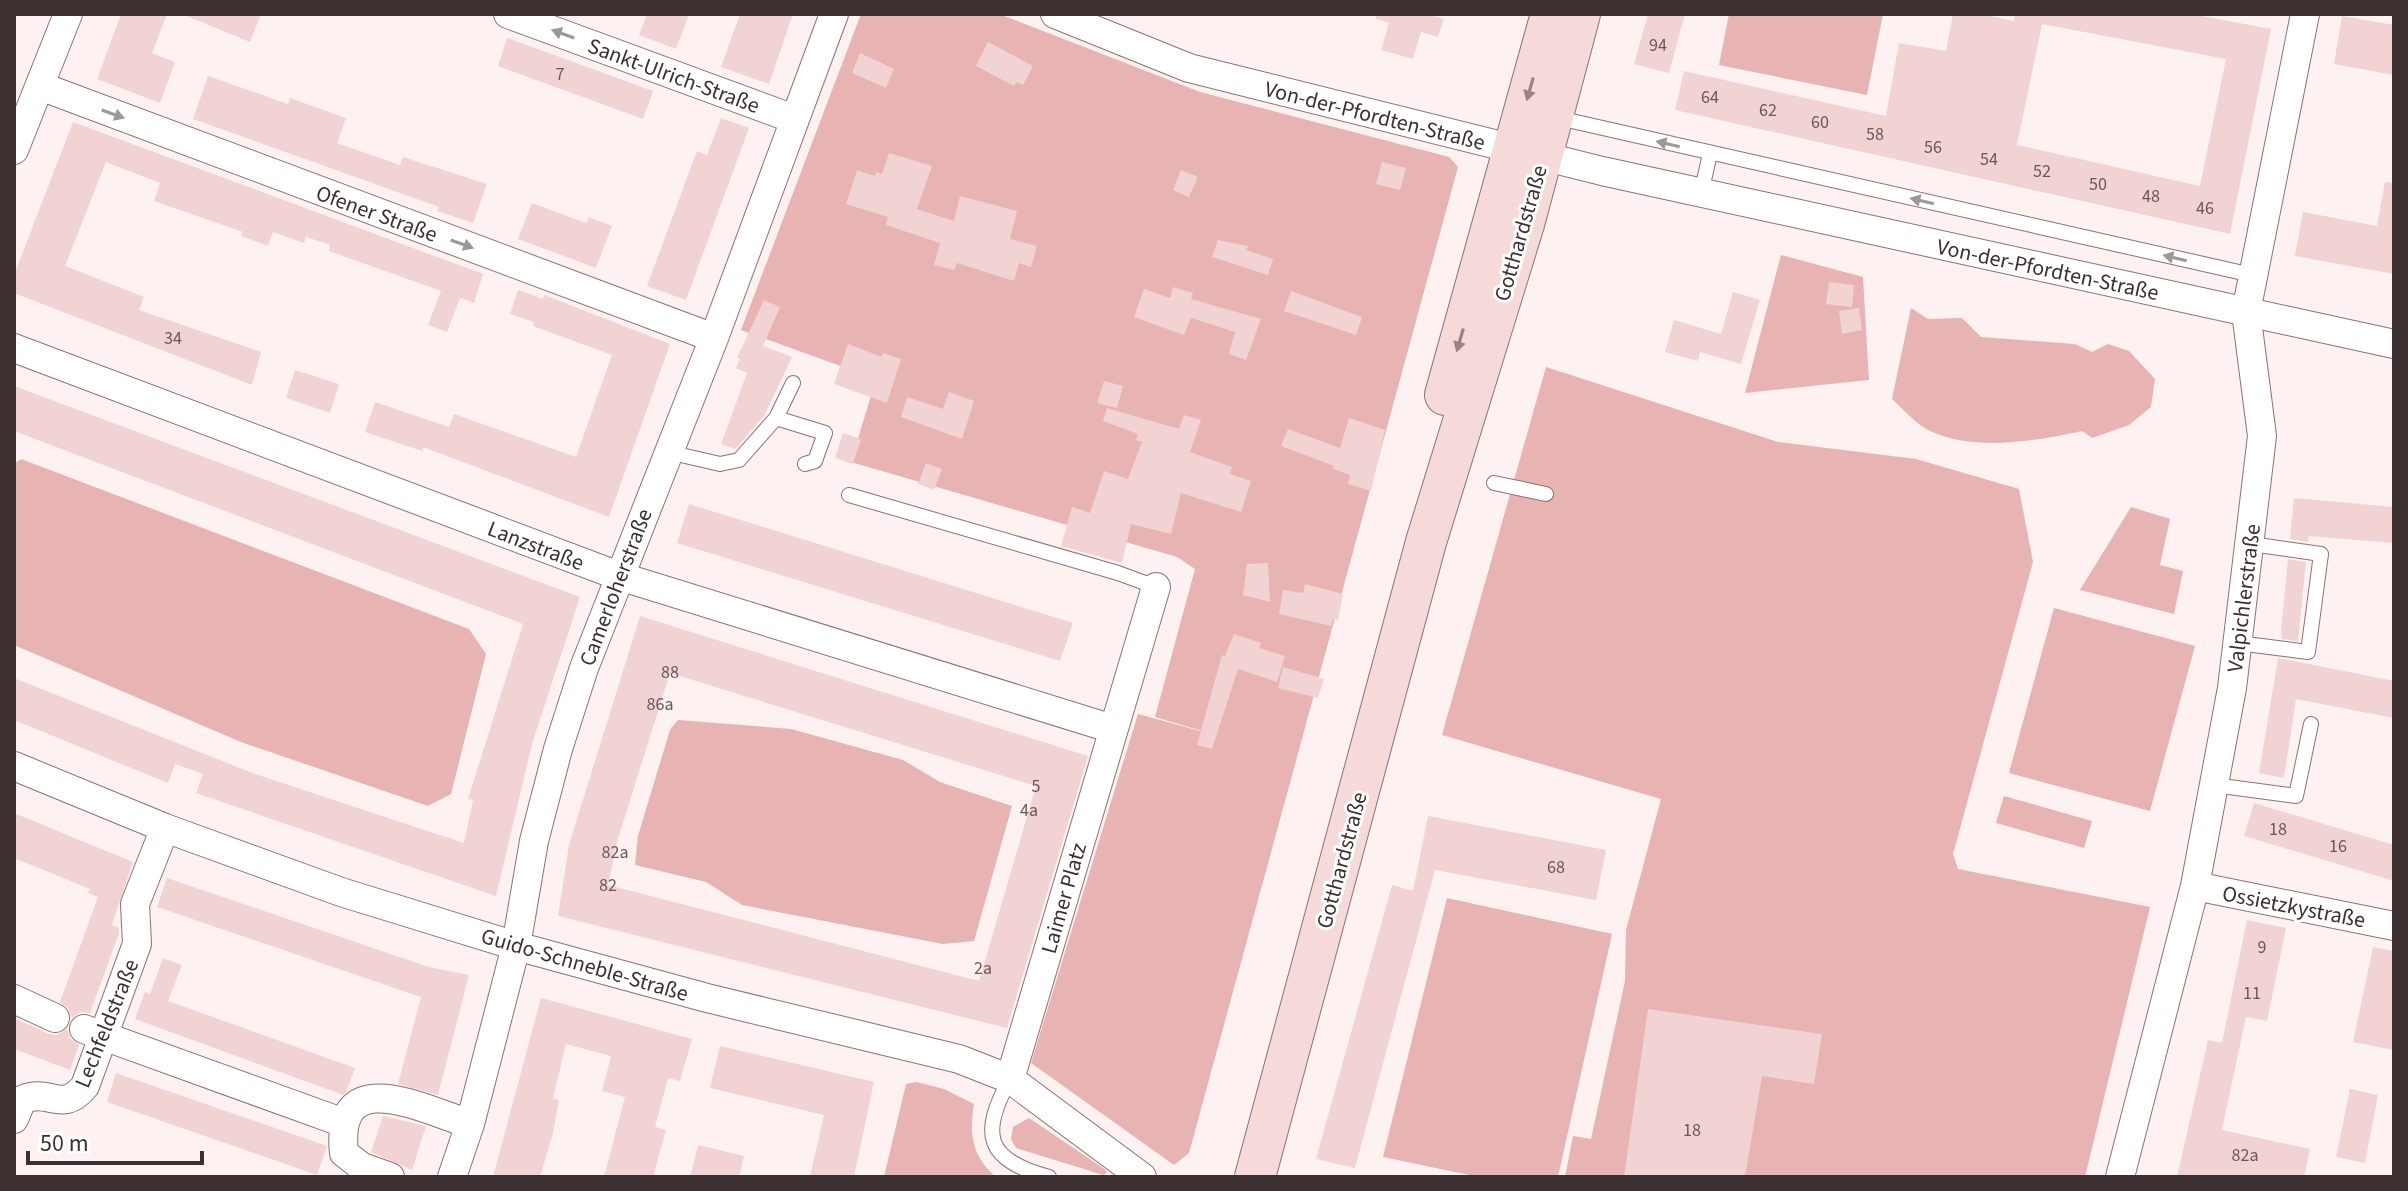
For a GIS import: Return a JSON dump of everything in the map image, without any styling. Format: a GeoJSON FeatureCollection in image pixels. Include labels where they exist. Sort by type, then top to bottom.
{"type":"FeatureCollection","features":[{"type":"Feature","properties":{"kind":"street"},"geometry":{"type":"LineString","coordinates":[[14,150],[68,14]]}},
{"type":"Feature","properties":{"kind":"street","name":"Sankt-Ulrich-Straße"},"geometry":{"type":"LineString","coordinates":[[508,14],[794,119]]}},
{"type":"Feature","properties":{"kind":"street","name":"Camerloherstraße"},"geometry":{"type":"LineString","coordinates":[[452,1177],[470,1124],[516,946],[534,841],[558,749],[619,576],[714,338],[834,14]]}},
{"type":"Feature","properties":{"kind":"street","name":"Von-der-Pfordten-Straße"},"geometry":{"type":"LineString","coordinates":[[1055,14],[1189,68],[1527,153],[2394,344]]}},
{"type":"Feature","properties":{"kind":"street","name":"Gotthardstraße"},"geometry":{"type":"LineString","coordinates":[[1255,1177],[1426,542],[1445,396],[1527,153],[1551,14]]}},
{"type":"Feature","properties":{"kind":"street","name":"Gotthardstraße"},"geometry":{"type":"LineString","coordinates":[[1527,153],[1552,117],[1580,14]]}},
{"type":"Feature","properties":{"kind":"street","name":"Valpichlerstraße"},"geometry":{"type":"LineString","coordinates":[[2120,1177],[2195,886],[2238,643],[2262,436],[2246,312],[2305,14]]}},
{"type":"Feature","properties":{"kind":"street","name":"Ofener Straße"},"geometry":{"type":"LineString","coordinates":[[40,86],[714,338]]}},
{"type":"Feature","properties":{"kind":"street","name":"Lanzstraße"},"geometry":{"type":"LineString","coordinates":[[14,348],[619,576],[1113,729]]}},
{"type":"Feature","properties":{"kind":"street","name":"Laimer Platz"},"geometry":{"type":"LineString","coordinates":[[1010,1079],[1156,587]]}},
{"type":"Feature","properties":{"kind":"street","name":"Guido-Schneble-Straße"},"geometry":{"type":"LineString","coordinates":[[14,766],[165,828],[341,892],[516,946],[707,998],[959,1059],[1010,1079],[1142,1177]]}},
{"type":"Feature","properties":{"kind":"street","name":"Lechfeldstraße"},"geometry":{"type":"LineString","coordinates":[[14,1119],[22,1100],[35,1094],[64,1102],[75,1098],[85,1086],[94,1033],[137,944],[135,904],[165,828]]}},
{"type":"Feature","properties":{"kind":"street","name":"Ossietzkystraße"},"geometry":{"type":"LineString","coordinates":[[2195,886],[2394,926]]}},
{"type":"Feature","properties":{"kind":"street"},"geometry":{"type":"LineString","coordinates":[[14,999],[55,1018]]}},
{"type":"Feature","properties":{"kind":"street"},"geometry":{"type":"LineString","coordinates":[[94,1033],[344,1123]]}},
{"type":"Feature","properties":{"kind":"street"},"geometry":{"type":"LineString","coordinates":[[390,1177],[362,1167],[344,1153],[344,1123],[352,1107],[367,1097],[385,1098],[470,1124]]}},
{"type":"Feature","properties":{"kind":"lane","name":"Von-der-Pfordten-Straße"},"geometry":{"type":"LineString","coordinates":[[1552,117],[2252,275]]}},
{"type":"Feature","properties":{"kind":"lane"},"geometry":{"type":"LineString","coordinates":[[1701,193],[1710,154]]}},
{"type":"Feature","properties":{"kind":"lane"},"geometry":{"type":"LineString","coordinates":[[668,452],[720,464],[739,460],[776,418],[793,383]]}},
{"type":"Feature","properties":{"kind":"lane"},"geometry":{"type":"LineString","coordinates":[[776,418],[825,433],[815,461],[805,464]]}},
{"type":"Feature","properties":{"kind":"lane"},"geometry":{"type":"LineString","coordinates":[[1494,483],[1546,494]]}},
{"type":"Feature","properties":{"kind":"lane"},"geometry":{"type":"LineString","coordinates":[[849,495],[1118,573],[1156,587]]}},
{"type":"Feature","properties":{"kind":"lane"},"geometry":{"type":"LineString","coordinates":[[2238,643],[2308,652],[2321,554],[2251,544]]}},
{"type":"Feature","properties":{"kind":"lane"},"geometry":{"type":"LineString","coordinates":[[2214,785],[2296,796],[2311,724]]}},
{"type":"Feature","properties":{"kind":"lane","name":"Laimer Platz"},"geometry":{"type":"LineString","coordinates":[[1010,1079],[995,1106],[990,1133],[996,1151],[1008,1162],[1049,1177]]}},
{"type":"Feature","properties":{"kind":"shaded area"},"geometry":{"type":"Polygon","coordinates":[[[861,14],[999,14],[1200,92],[1449,157],[1458,167],[1189,1153],[1174,1165],[1031,1063],[1138,714],[1222,737],[1155,717],[1195,569],[1177,557],[851,462],[876,379],[741,330],[861,14]]]}},
{"type":"Feature","properties":{"kind":"shaded area"},"geometry":{"type":"Polygon","coordinates":[[[1729,14],[1883,14],[1867,95],[1719,65],[1729,14]]]}},
{"type":"Feature","properties":{"kind":"shaded area"},"geometry":{"type":"Polygon","coordinates":[[[1781,255],[1863,277],[1869,380],[1745,393],[1781,255]]]}},
{"type":"Feature","properties":{"kind":"shaded area"},"geometry":{"type":"Polygon","coordinates":[[[1911,308],[1928,319],[1962,318],[1981,337],[2075,344],[2092,352],[2108,344],[2129,351],[2155,379],[2151,407],[2129,425],[2092,438],[2082,431],[2025,441],[1986,443],[1930,431],[1892,399],[1911,308]]]}},
{"type":"Feature","properties":{"kind":"shaded area"},"geometry":{"type":"Polygon","coordinates":[[[1546,367],[1778,442],[1916,459],[2019,489],[2033,562],[1953,854],[1958,869],[2150,907],[2085,1177],[1565,1177],[1573,1136],[1591,1139],[1625,981],[1626,930],[1661,799],[1442,735],[1546,367]]]}},
{"type":"Feature","properties":{"kind":"shaded area"},"geometry":{"type":"Polygon","coordinates":[[[21,459],[469,629],[486,654],[451,794],[428,806],[241,742],[14,645],[14,464],[21,459]]]}},
{"type":"Feature","properties":{"kind":"shaded area"},"geometry":{"type":"Polygon","coordinates":[[[2131,507],[2170,519],[2160,565],[2183,571],[2174,614],[2080,590],[2131,507]]]}},
{"type":"Feature","properties":{"kind":"shaded area"},"geometry":{"type":"Polygon","coordinates":[[[2054,608],[2195,646],[2150,811],[2009,773],[2054,608]]]}},
{"type":"Feature","properties":{"kind":"shaded area"},"geometry":{"type":"Polygon","coordinates":[[[678,720],[791,729],[903,760],[940,782],[1012,806],[974,941],[943,944],[742,905],[706,882],[635,865],[638,836],[670,730],[678,720]]]}},
{"type":"Feature","properties":{"kind":"shaded area"},"geometry":{"type":"Polygon","coordinates":[[[2004,796],[2092,821],[2084,848],[1996,823],[2004,796]]]}},
{"type":"Feature","properties":{"kind":"shaded area"},"geometry":{"type":"Polygon","coordinates":[[[1447,898],[1612,934],[1558,1177],[1479,1177],[1383,1157],[1447,898]]]}},
{"type":"Feature","properties":{"kind":"shaded area"},"geometry":{"type":"Polygon","coordinates":[[[916,1082],[944,1089],[974,1104],[974,1144],[982,1161],[996,1177],[884,1177],[906,1084],[916,1082]]]}},
{"type":"Feature","properties":{"kind":"shaded area"},"geometry":{"type":"Polygon","coordinates":[[[1029,1118],[1107,1173],[1103,1175],[1016,1148],[1011,1139],[1013,1127],[1029,1118]]]}},
{"type":"Feature","properties":{"kind":"building"},"geometry":{"type":"Polygon","coordinates":[[[121,14],[167,14],[152,53],[175,62],[160,103],[97,79],[121,14]]]}},
{"type":"Feature","properties":{"kind":"building"},"geometry":{"type":"Polygon","coordinates":[[[182,14],[261,14],[250,42],[182,14]]]}},
{"type":"Feature","properties":{"kind":"building"},"geometry":{"type":"Polygon","coordinates":[[[647,14],[689,14],[676,49],[639,35],[647,14]]]}},
{"type":"Feature","properties":{"kind":"building"},"geometry":{"type":"Polygon","coordinates":[[[740,14],[793,14],[769,84],[721,67],[740,14]]]}},
{"type":"Feature","properties":{"kind":"building"},"geometry":{"type":"Polygon","coordinates":[[[1376,14],[1426,14],[1444,19],[1438,37],[1421,32],[1413,59],[1381,50],[1389,23],[1376,19],[1376,14]]]}},
{"type":"Feature","properties":{"kind":"building"},"geometry":{"type":"Polygon","coordinates":[[[1648,14],[1685,14],[1669,73],[1634,64],[1648,14]]]}},
{"type":"Feature","properties":{"kind":"building"},"geometry":{"type":"Polygon","coordinates":[[[1953,14],[1980,14],[2014,21],[2015,14],[2191,14],[2271,29],[2230,234],[1675,110],[1684,71],[1886,116],[1899,43],[1946,51],[1953,14]],[[2042,24],[2017,145],[2200,186],[2226,59],[2042,24]]]}},
{"type":"Feature","properties":{"kind":"building"},"geometry":{"type":"Polygon","coordinates":[[[2342,16],[2394,25],[2394,75],[2334,64],[2342,16]]]}},
{"type":"Feature","properties":{"kind":"building"},"geometry":{"type":"Polygon","coordinates":[[[507,38],[653,91],[643,119],[498,66],[507,38]]]}},
{"type":"Feature","properties":{"kind":"building"},"geometry":{"type":"Polygon","coordinates":[[[988,42],[1033,66],[1023,85],[1016,82],[1014,86],[976,66],[988,42]]]}},
{"type":"Feature","properties":{"kind":"building"},"geometry":{"type":"Polygon","coordinates":[[[860,53],[894,69],[886,88],[852,73],[860,53]]]}},
{"type":"Feature","properties":{"kind":"building"},"geometry":{"type":"Polygon","coordinates":[[[208,76],[288,104],[290,98],[346,118],[337,143],[400,165],[403,157],[487,184],[473,223],[437,211],[439,207],[193,119],[208,76]]]}},
{"type":"Feature","properties":{"kind":"building"},"geometry":{"type":"Polygon","coordinates":[[[721,118],[749,128],[686,300],[647,286],[697,151],[707,155],[721,118]]]}},
{"type":"Feature","properties":{"kind":"building"},"geometry":{"type":"Polygon","coordinates":[[[73,122],[483,274],[474,303],[460,298],[447,332],[428,325],[441,291],[329,251],[330,245],[306,237],[304,243],[273,232],[268,246],[241,236],[243,232],[154,201],[160,183],[106,162],[65,266],[144,297],[139,310],[261,352],[252,385],[14,293],[14,275],[73,122]]]}},
{"type":"Feature","properties":{"kind":"building"},"geometry":{"type":"Polygon","coordinates":[[[889,153],[932,166],[917,209],[954,221],[960,196],[1017,211],[1010,239],[1037,246],[1031,267],[1019,263],[1014,281],[957,263],[954,270],[934,265],[940,243],[886,225],[888,217],[846,204],[857,170],[875,176],[876,172],[882,174],[889,153]]]}},
{"type":"Feature","properties":{"kind":"building"},"geometry":{"type":"Polygon","coordinates":[[[1382,162],[1406,168],[1400,190],[1376,184],[1382,162]]]}},
{"type":"Feature","properties":{"kind":"building"},"geometry":{"type":"Polygon","coordinates":[[[1181,170],[1198,177],[1189,197],[1173,190],[1181,170]]]}},
{"type":"Feature","properties":{"kind":"building"},"geometry":{"type":"Polygon","coordinates":[[[2385,182],[2394,183],[2394,274],[2295,256],[2303,212],[2377,226],[2385,182]]]}},
{"type":"Feature","properties":{"kind":"building"},"geometry":{"type":"Polygon","coordinates":[[[532,203],[586,223],[589,217],[612,226],[596,268],[518,239],[532,203]]]}},
{"type":"Feature","properties":{"kind":"building"},"geometry":{"type":"Polygon","coordinates":[[[1218,240],[1248,246],[1246,250],[1273,259],[1268,275],[1212,257],[1218,240]]]}},
{"type":"Feature","properties":{"kind":"building"},"geometry":{"type":"Polygon","coordinates":[[[1829,282],[1854,285],[1852,307],[1826,304],[1829,282]]]}},
{"type":"Feature","properties":{"kind":"building"},"geometry":{"type":"Polygon","coordinates":[[[1173,287],[1193,293],[1191,299],[1261,319],[1246,360],[1229,354],[1235,332],[1191,318],[1184,335],[1134,317],[1144,289],[1170,298],[1173,287]]]}},
{"type":"Feature","properties":{"kind":"building"},"geometry":{"type":"Polygon","coordinates":[[[518,290],[543,299],[544,295],[670,344],[609,517],[423,447],[422,451],[365,432],[375,402],[449,427],[454,414],[576,457],[612,355],[533,326],[534,322],[510,314],[518,290]]]}},
{"type":"Feature","properties":{"kind":"building"},"geometry":{"type":"Polygon","coordinates":[[[1291,291],[1362,317],[1356,335],[1284,311],[1291,291]]]}},
{"type":"Feature","properties":{"kind":"building"},"geometry":{"type":"Polygon","coordinates":[[[1733,292],[1760,300],[1741,364],[1700,352],[1698,361],[1665,352],[1674,320],[1721,334],[1733,292]]]}},
{"type":"Feature","properties":{"kind":"building"},"geometry":{"type":"Polygon","coordinates":[[[764,300],[780,307],[763,346],[792,357],[764,416],[735,449],[721,444],[747,373],[736,368],[740,359],[737,358],[764,300]]]}},
{"type":"Feature","properties":{"kind":"building"},"geometry":{"type":"Polygon","coordinates":[[[1859,308],[1862,330],[1842,334],[1839,311],[1859,308]]]}},
{"type":"Feature","properties":{"kind":"building"},"geometry":{"type":"Polygon","coordinates":[[[848,344],[882,357],[883,353],[901,359],[887,403],[834,384],[848,344]]]}},
{"type":"Feature","properties":{"kind":"building"},"geometry":{"type":"Polygon","coordinates":[[[295,370],[339,384],[330,413],[286,398],[295,370]]]}},
{"type":"Feature","properties":{"kind":"building"},"geometry":{"type":"Polygon","coordinates":[[[1104,381],[1123,386],[1117,408],[1097,403],[1104,381]]]}},
{"type":"Feature","properties":{"kind":"building"},"geometry":{"type":"Polygon","coordinates":[[[14,386],[580,597],[532,744],[496,896],[196,793],[203,774],[175,764],[168,783],[14,720],[14,678],[255,774],[464,843],[473,800],[468,799],[523,624],[14,431],[14,386]]]}},
{"type":"Feature","properties":{"kind":"building"},"geometry":{"type":"Polygon","coordinates":[[[949,392],[974,401],[962,439],[901,417],[907,397],[943,409],[949,392]]]}},
{"type":"Feature","properties":{"kind":"building"},"geometry":{"type":"Polygon","coordinates":[[[1107,408],[1179,429],[1184,415],[1201,420],[1190,452],[1232,467],[1230,474],[1251,481],[1241,512],[1181,493],[1171,534],[1131,524],[1122,563],[1061,546],[1072,507],[1090,513],[1104,471],[1128,479],[1142,442],[1136,440],[1138,434],[1103,421],[1107,408]]]}},
{"type":"Feature","properties":{"kind":"building"},"geometry":{"type":"Polygon","coordinates":[[[1349,418],[1385,430],[1371,491],[1348,484],[1350,475],[1333,469],[1334,466],[1281,446],[1288,429],[1340,448],[1349,418]]]}},
{"type":"Feature","properties":{"kind":"building"},"geometry":{"type":"Polygon","coordinates":[[[843,433],[861,439],[853,464],[835,458],[843,433]]]}},
{"type":"Feature","properties":{"kind":"building"},"geometry":{"type":"Polygon","coordinates":[[[926,463],[942,469],[934,490],[918,484],[926,463]]]}},
{"type":"Feature","properties":{"kind":"building"},"geometry":{"type":"Polygon","coordinates":[[[2294,498],[2394,507],[2394,543],[2309,536],[2308,542],[2290,539],[2294,498]]]}},
{"type":"Feature","properties":{"kind":"building"},"geometry":{"type":"Polygon","coordinates":[[[689,504],[1073,623],[1060,661],[677,543],[689,504]]]}},
{"type":"Feature","properties":{"kind":"building"},"geometry":{"type":"Polygon","coordinates":[[[2288,559],[2306,562],[2298,641],[2282,639],[2281,631],[2288,559]]]}},
{"type":"Feature","properties":{"kind":"building"},"geometry":{"type":"Polygon","coordinates":[[[1268,563],[1270,602],[1243,595],[1247,564],[1268,563]]]}},
{"type":"Feature","properties":{"kind":"building"},"geometry":{"type":"Polygon","coordinates":[[[1305,584],[1343,594],[1338,620],[1333,619],[1331,626],[1279,614],[1283,590],[1303,593],[1305,584]]]}},
{"type":"Feature","properties":{"kind":"building"},"geometry":{"type":"Polygon","coordinates":[[[640,616],[1088,756],[1007,1028],[558,916],[569,845],[640,616]],[[670,673],[617,842],[608,885],[979,981],[1036,786],[670,673]]]}},
{"type":"Feature","properties":{"kind":"building"},"geometry":{"type":"Polygon","coordinates":[[[1234,634],[1261,643],[1259,648],[1285,656],[1277,682],[1238,669],[1212,749],[1197,745],[1222,655],[1225,656],[1234,634]]]}},
{"type":"Feature","properties":{"kind":"building"},"geometry":{"type":"Polygon","coordinates":[[[2278,658],[2394,681],[2394,718],[2296,699],[2284,778],[2259,773],[2278,658]]]}},
{"type":"Feature","properties":{"kind":"building"},"geometry":{"type":"Polygon","coordinates":[[[1283,667],[1324,679],[1318,698],[1278,688],[1283,667]]]}},
{"type":"Feature","properties":{"kind":"building"},"geometry":{"type":"Polygon","coordinates":[[[2254,803],[2394,845],[2394,881],[2244,836],[2254,803]]]}},
{"type":"Feature","properties":{"kind":"building"},"geometry":{"type":"Polygon","coordinates":[[[14,813],[133,862],[112,925],[119,928],[119,933],[90,1013],[80,1012],[72,1018],[68,1008],[60,1002],[98,897],[88,893],[90,889],[14,858],[14,813]]]}},
{"type":"Feature","properties":{"kind":"building"},"geometry":{"type":"Polygon","coordinates":[[[1428,816],[1606,850],[1596,900],[1435,870],[1355,1168],[1316,1159],[1392,885],[1413,891],[1428,816]]]}},
{"type":"Feature","properties":{"kind":"building"},"geometry":{"type":"Polygon","coordinates":[[[167,878],[429,967],[469,975],[438,1095],[398,1084],[421,997],[157,907],[167,878]]]}},
{"type":"Feature","properties":{"kind":"building"},"geometry":{"type":"Polygon","coordinates":[[[2247,920],[2286,928],[2267,1021],[2246,1017],[2222,1130],[2310,1149],[2304,1177],[2177,1177],[2208,1040],[2222,1043],[2247,920]]]}},
{"type":"Feature","properties":{"kind":"building"},"geometry":{"type":"Polygon","coordinates":[[[2373,947],[2394,951],[2394,1050],[2353,1042],[2373,947]]]}},
{"type":"Feature","properties":{"kind":"building"},"geometry":{"type":"Polygon","coordinates":[[[163,958],[182,965],[168,1001],[355,1068],[346,1092],[343,1095],[135,1019],[145,992],[150,994],[163,958]]]}},
{"type":"Feature","properties":{"kind":"building"},"geometry":{"type":"Polygon","coordinates":[[[541,998],[692,1039],[680,1081],[668,1078],[655,1127],[666,1130],[653,1177],[604,1177],[625,1097],[602,1091],[611,1056],[566,1044],[553,1098],[559,1100],[553,1133],[540,1177],[493,1177],[541,998]]]}},
{"type":"Feature","properties":{"kind":"building"},"geometry":{"type":"Polygon","coordinates":[[[1648,1009],[1822,1034],[1814,1084],[1762,1076],[1745,1177],[1624,1177],[1648,1009]]]}},
{"type":"Feature","properties":{"kind":"building"},"geometry":{"type":"Polygon","coordinates":[[[14,1018],[49,1034],[57,1035],[67,1029],[71,1039],[79,1045],[70,1070],[14,1049],[14,1018]]]}},
{"type":"Feature","properties":{"kind":"building"},"geometry":{"type":"Polygon","coordinates":[[[720,1046],[874,1082],[854,1177],[810,1177],[824,1115],[710,1088],[720,1046]]]}},
{"type":"Feature","properties":{"kind":"building"},"geometry":{"type":"Polygon","coordinates":[[[116,1073],[327,1146],[317,1175],[107,1102],[116,1073]]]}},
{"type":"Feature","properties":{"kind":"building"},"geometry":{"type":"Polygon","coordinates":[[[2350,1089],[2378,1095],[2365,1163],[2336,1157],[2350,1089]]]}},
{"type":"Feature","properties":{"kind":"building"},"geometry":{"type":"Polygon","coordinates":[[[383,1116],[426,1126],[412,1170],[371,1152],[383,1116]]]}},
{"type":"Feature","properties":{"kind":"building"},"geometry":{"type":"Polygon","coordinates":[[[698,1145],[744,1156],[739,1177],[690,1177],[698,1145]]]}}]}
